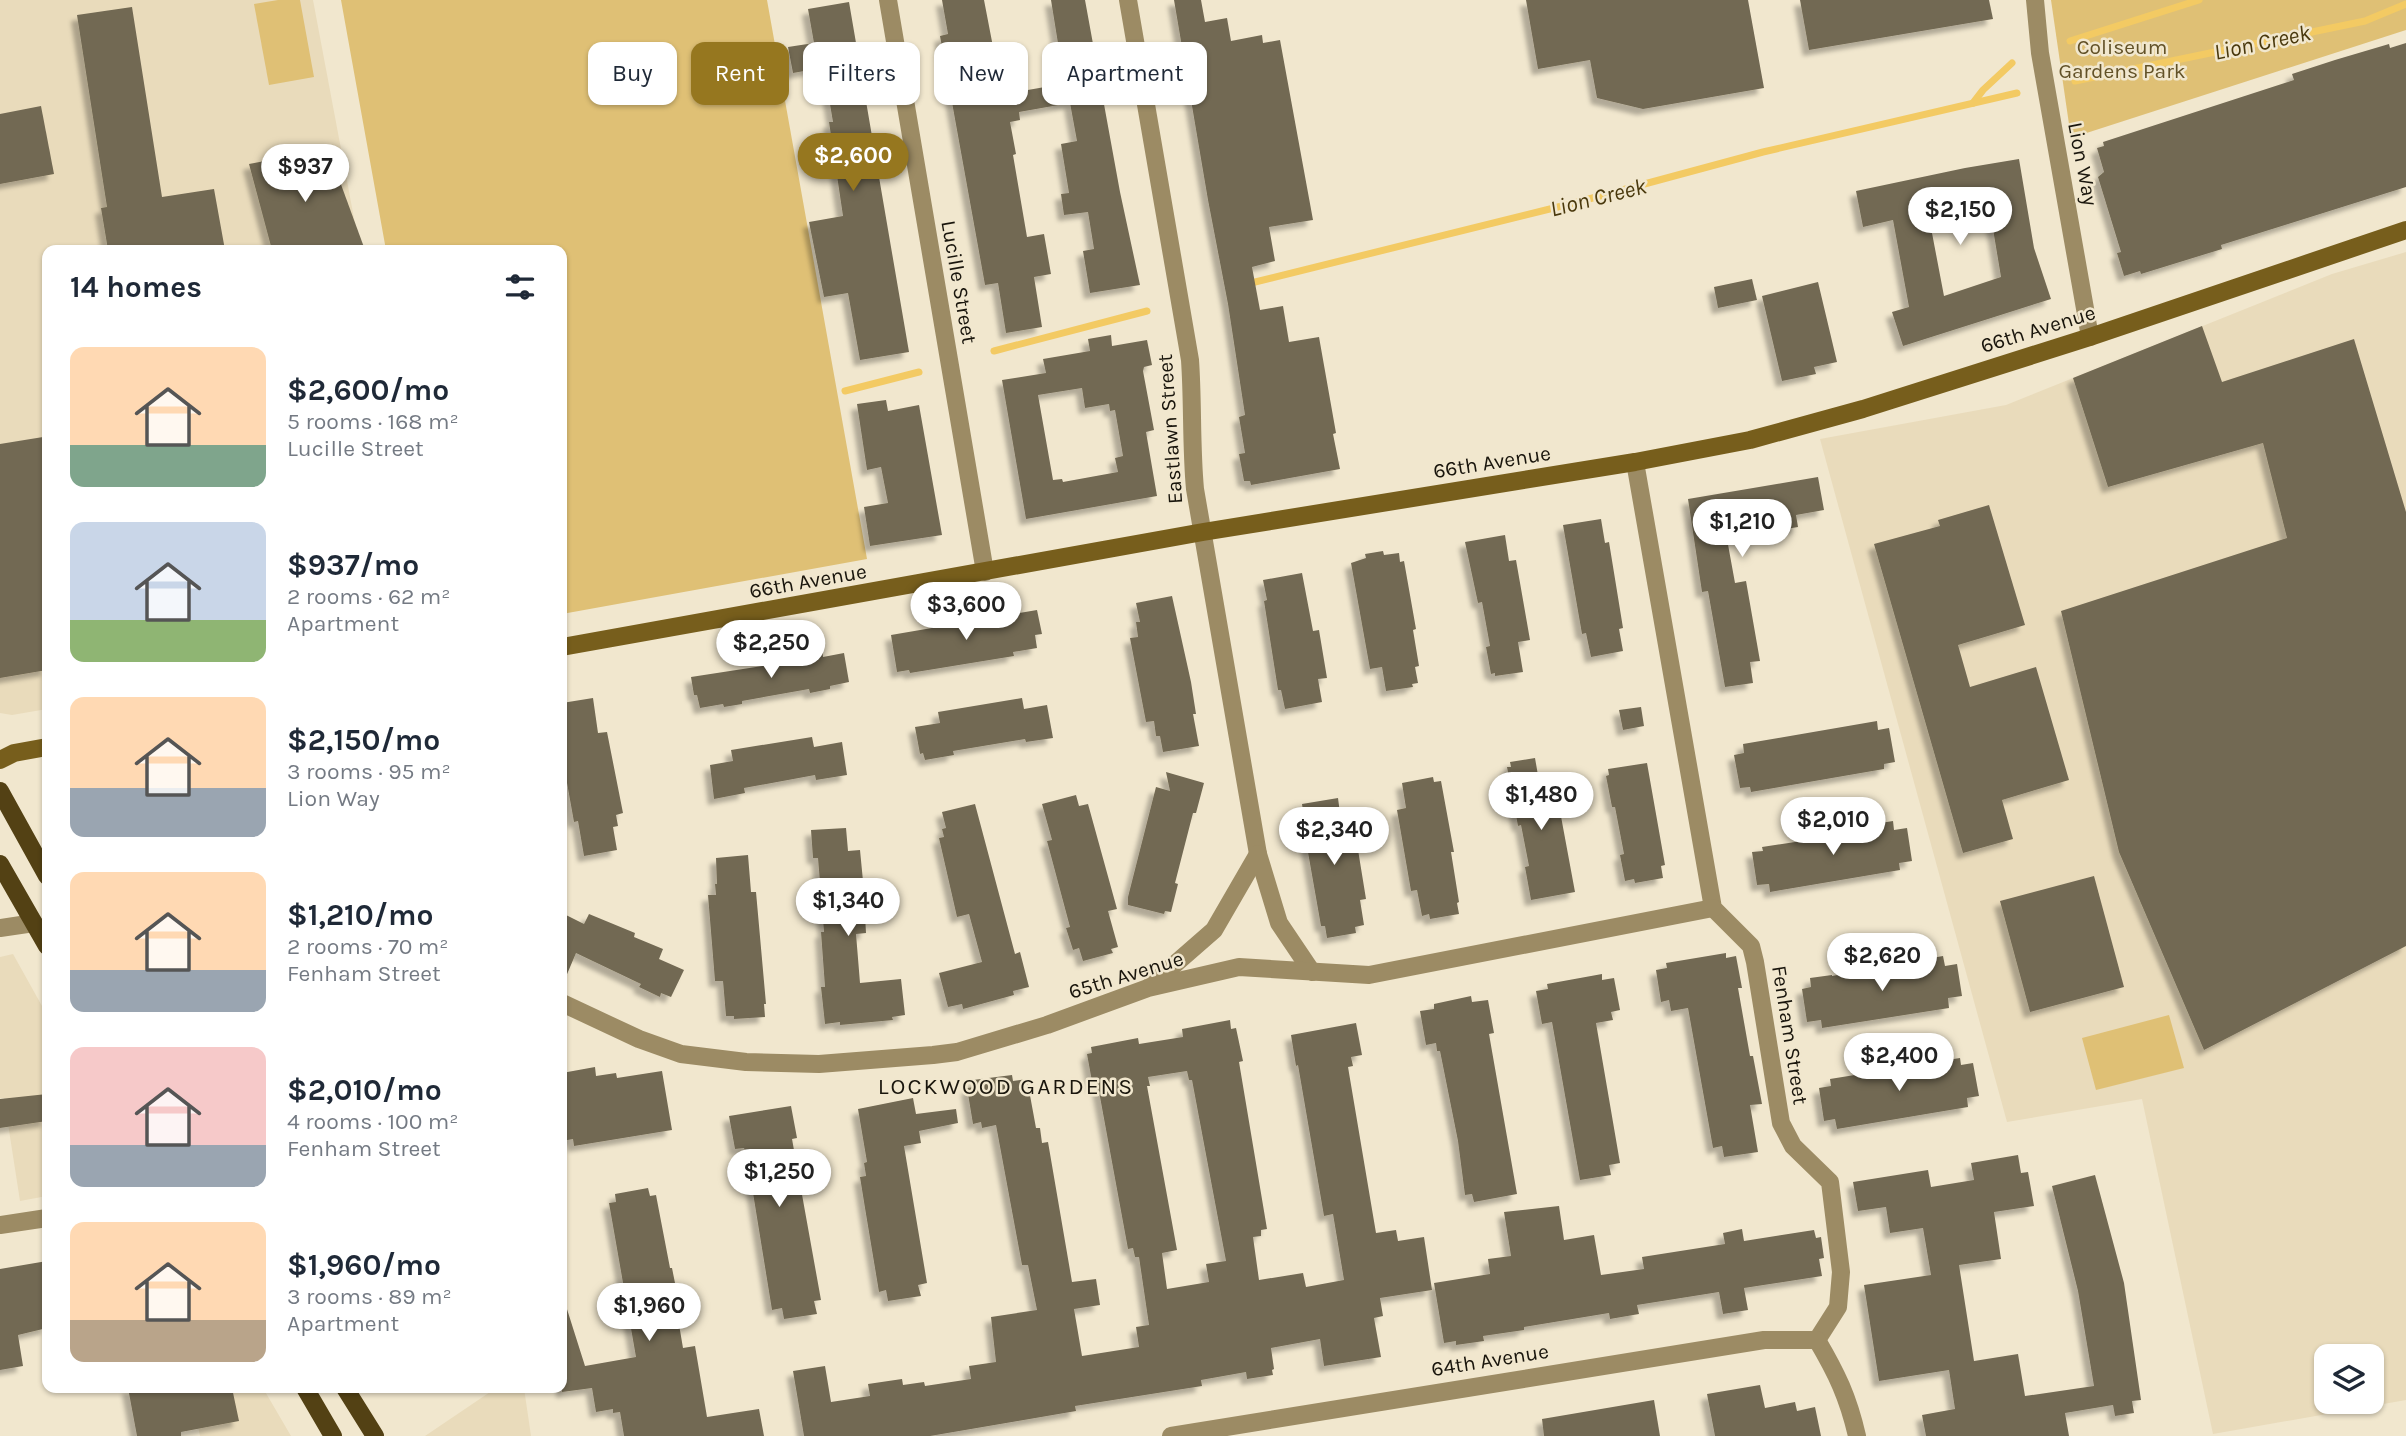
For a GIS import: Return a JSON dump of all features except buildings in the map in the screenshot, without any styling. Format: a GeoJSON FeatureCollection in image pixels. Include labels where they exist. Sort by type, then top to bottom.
{"type":"FeatureCollection","features":[{"type":"Feature","properties":{"kind":"main road"},"geometry":{"type":"LineString","coordinates":[[0,791],[42,867]]}},
{"type":"Feature","properties":{"kind":"main road"},"geometry":{"type":"LineString","coordinates":[[0,864],[42,937]]}},
{"type":"Feature","properties":{"kind":"main road"},"geometry":{"type":"LineString","coordinates":[[308,1393],[333,1436]]}},
{"type":"Feature","properties":{"kind":"main road"},"geometry":{"type":"LineString","coordinates":[[348,1393],[375,1436]]}},
{"type":"Feature","properties":{"kind":"street","name":"Lucille Street"},"geometry":{"type":"LineString","coordinates":[[888,0],[985,572]]}},
{"type":"Feature","properties":{"kind":"street","name":"Eastlawn Street"},"geometry":{"type":"LineString","coordinates":[[1128,0],[1190,360],[1192,456],[1258,854],[1279,923],[1312,972]]}},
{"type":"Feature","properties":{"kind":"street","name":"Lion Way"},"geometry":{"type":"LineString","coordinates":[[2035,0],[2040,53],[2090,337]]}},
{"type":"Feature","properties":{"kind":"street","name":"66th Avenue"},"geometry":{"type":"LineString","coordinates":[[567,647],[1203,533],[1635,462],[1768,436],[1863,409],[2090,337],[2406,230]]}},
{"type":"Feature","properties":{"kind":"street"},"geometry":{"type":"LineString","coordinates":[[1635,462],[1713,908]]}},
{"type":"Feature","properties":{"kind":"street"},"geometry":{"type":"LineString","coordinates":[[0,760],[14,753],[42,748]]}},
{"type":"Feature","properties":{"kind":"street"},"geometry":{"type":"LineString","coordinates":[[1148,988],[1214,930],[1258,854]]}},
{"type":"Feature","properties":{"kind":"street","name":"65th Avenue"},"geometry":{"type":"LineString","coordinates":[[567,1005],[639,1039],[681,1054],[746,1062],[819,1064],[957,1052],[1148,988],[1239,967],[1369,975],[1713,908]]}},
{"type":"Feature","properties":{"kind":"street","name":"Fenham Street"},"geometry":{"type":"LineString","coordinates":[[1713,908],[1751,946],[1780,1124],[1793,1146],[1830,1182],[1841,1272],[1838,1307],[1817,1340]]}},
{"type":"Feature","properties":{"kind":"street"},"geometry":{"type":"LineString","coordinates":[[0,928],[34,923]]}},
{"type":"Feature","properties":{"kind":"street"},"geometry":{"type":"LineString","coordinates":[[0,1225],[42,1218]]}},
{"type":"Feature","properties":{"kind":"street","name":"64th Avenue"},"geometry":{"type":"LineString","coordinates":[[1171,1436],[1765,1340],[1817,1340]]}},
{"type":"Feature","properties":{"kind":"street"},"geometry":{"type":"LineString","coordinates":[[1817,1340],[1849,1402],[1857,1436]]}},
{"type":"Feature","properties":{"kind":"shaded area"},"geometry":{"type":"Polygon","coordinates":[[[0,0],[313,0],[359,245],[42,245],[42,710],[12,715],[0,713],[0,0]]]}},
{"type":"Feature","properties":{"kind":"shaded area"},"geometry":{"type":"Polygon","coordinates":[[[2406,252],[2406,1400],[2384,1404],[2384,1344],[2314,1344],[2314,1414],[2327,1414],[2213,1434],[2142,1099],[2007,1122],[1820,439],[2006,405],[2332,274],[2406,252]]]}},
{"type":"Feature","properties":{"kind":"shaded area"},"geometry":{"type":"Polygon","coordinates":[[[13,954],[42,1006],[42,1197],[20,1201],[4,1098],[0,1098],[0,957],[13,954]]]}},
{"type":"Feature","properties":{"kind":"shaded area"},"geometry":{"type":"Polygon","coordinates":[[[149,1393],[266,1393],[291,1436],[200,1436],[192,1398],[150,1396],[149,1393]]]}},
{"type":"Feature","properties":{"kind":"shaded area"},"geometry":{"type":"Polygon","coordinates":[[[489,1393],[525,1393],[531,1436],[425,1436],[489,1393]]]}},
{"type":"Feature","properties":{"kind":"green space"},"geometry":{"type":"Polygon","coordinates":[[[300,0],[314,77],[269,85],[254,4],[300,0]]]}},
{"type":"Feature","properties":{"kind":"green space"},"geometry":{"type":"Polygon","coordinates":[[[341,0],[767,0],[775,42],[691,42],[691,105],[786,105],[867,559],[567,613],[567,245],[385,245],[341,0]]]}},
{"type":"Feature","properties":{"kind":"green space","name":"Coliseum Gardens Park"},"geometry":{"type":"Polygon","coordinates":[[[2051,0],[2406,0],[2406,30],[2071,138],[2051,0]]]}},
{"type":"Feature","properties":{"kind":"green space"},"geometry":{"type":"Polygon","coordinates":[[[2169,1015],[2184,1068],[2096,1090],[2082,1038],[2169,1015]]]}},
{"type":"Feature","properties":{"kind":"waterway","name":"Lion Creek"},"geometry":{"type":"LineString","coordinates":[[2070,41],[2199,0]]}},
{"type":"Feature","properties":{"kind":"waterway","name":"Lion Creek"},"geometry":{"type":"LineString","coordinates":[[2075,81],[2365,21],[2406,4]]}},
{"type":"Feature","properties":{"kind":"waterway","name":"Lion Creek"},"geometry":{"type":"LineString","coordinates":[[1973,103],[2012,63]]}},
{"type":"Feature","properties":{"kind":"waterway","name":"Lion Creek"},"geometry":{"type":"LineString","coordinates":[[1247,284],[1574,203],[1763,152],[2017,93]]}},
{"type":"Feature","properties":{"kind":"waterway","name":"Lion Creek"},"geometry":{"type":"LineString","coordinates":[[994,351],[1147,311]]}},
{"type":"Feature","properties":{"kind":"waterway","name":"Lion Creek"},"geometry":{"type":"LineString","coordinates":[[845,391],[919,372]]}},
{"type":"Feature","properties":{"kind":"district","name":"LOCKWOOD GARDENS"},"geometry":{"type":"Point","coordinates":[1006,1086]}}]}
